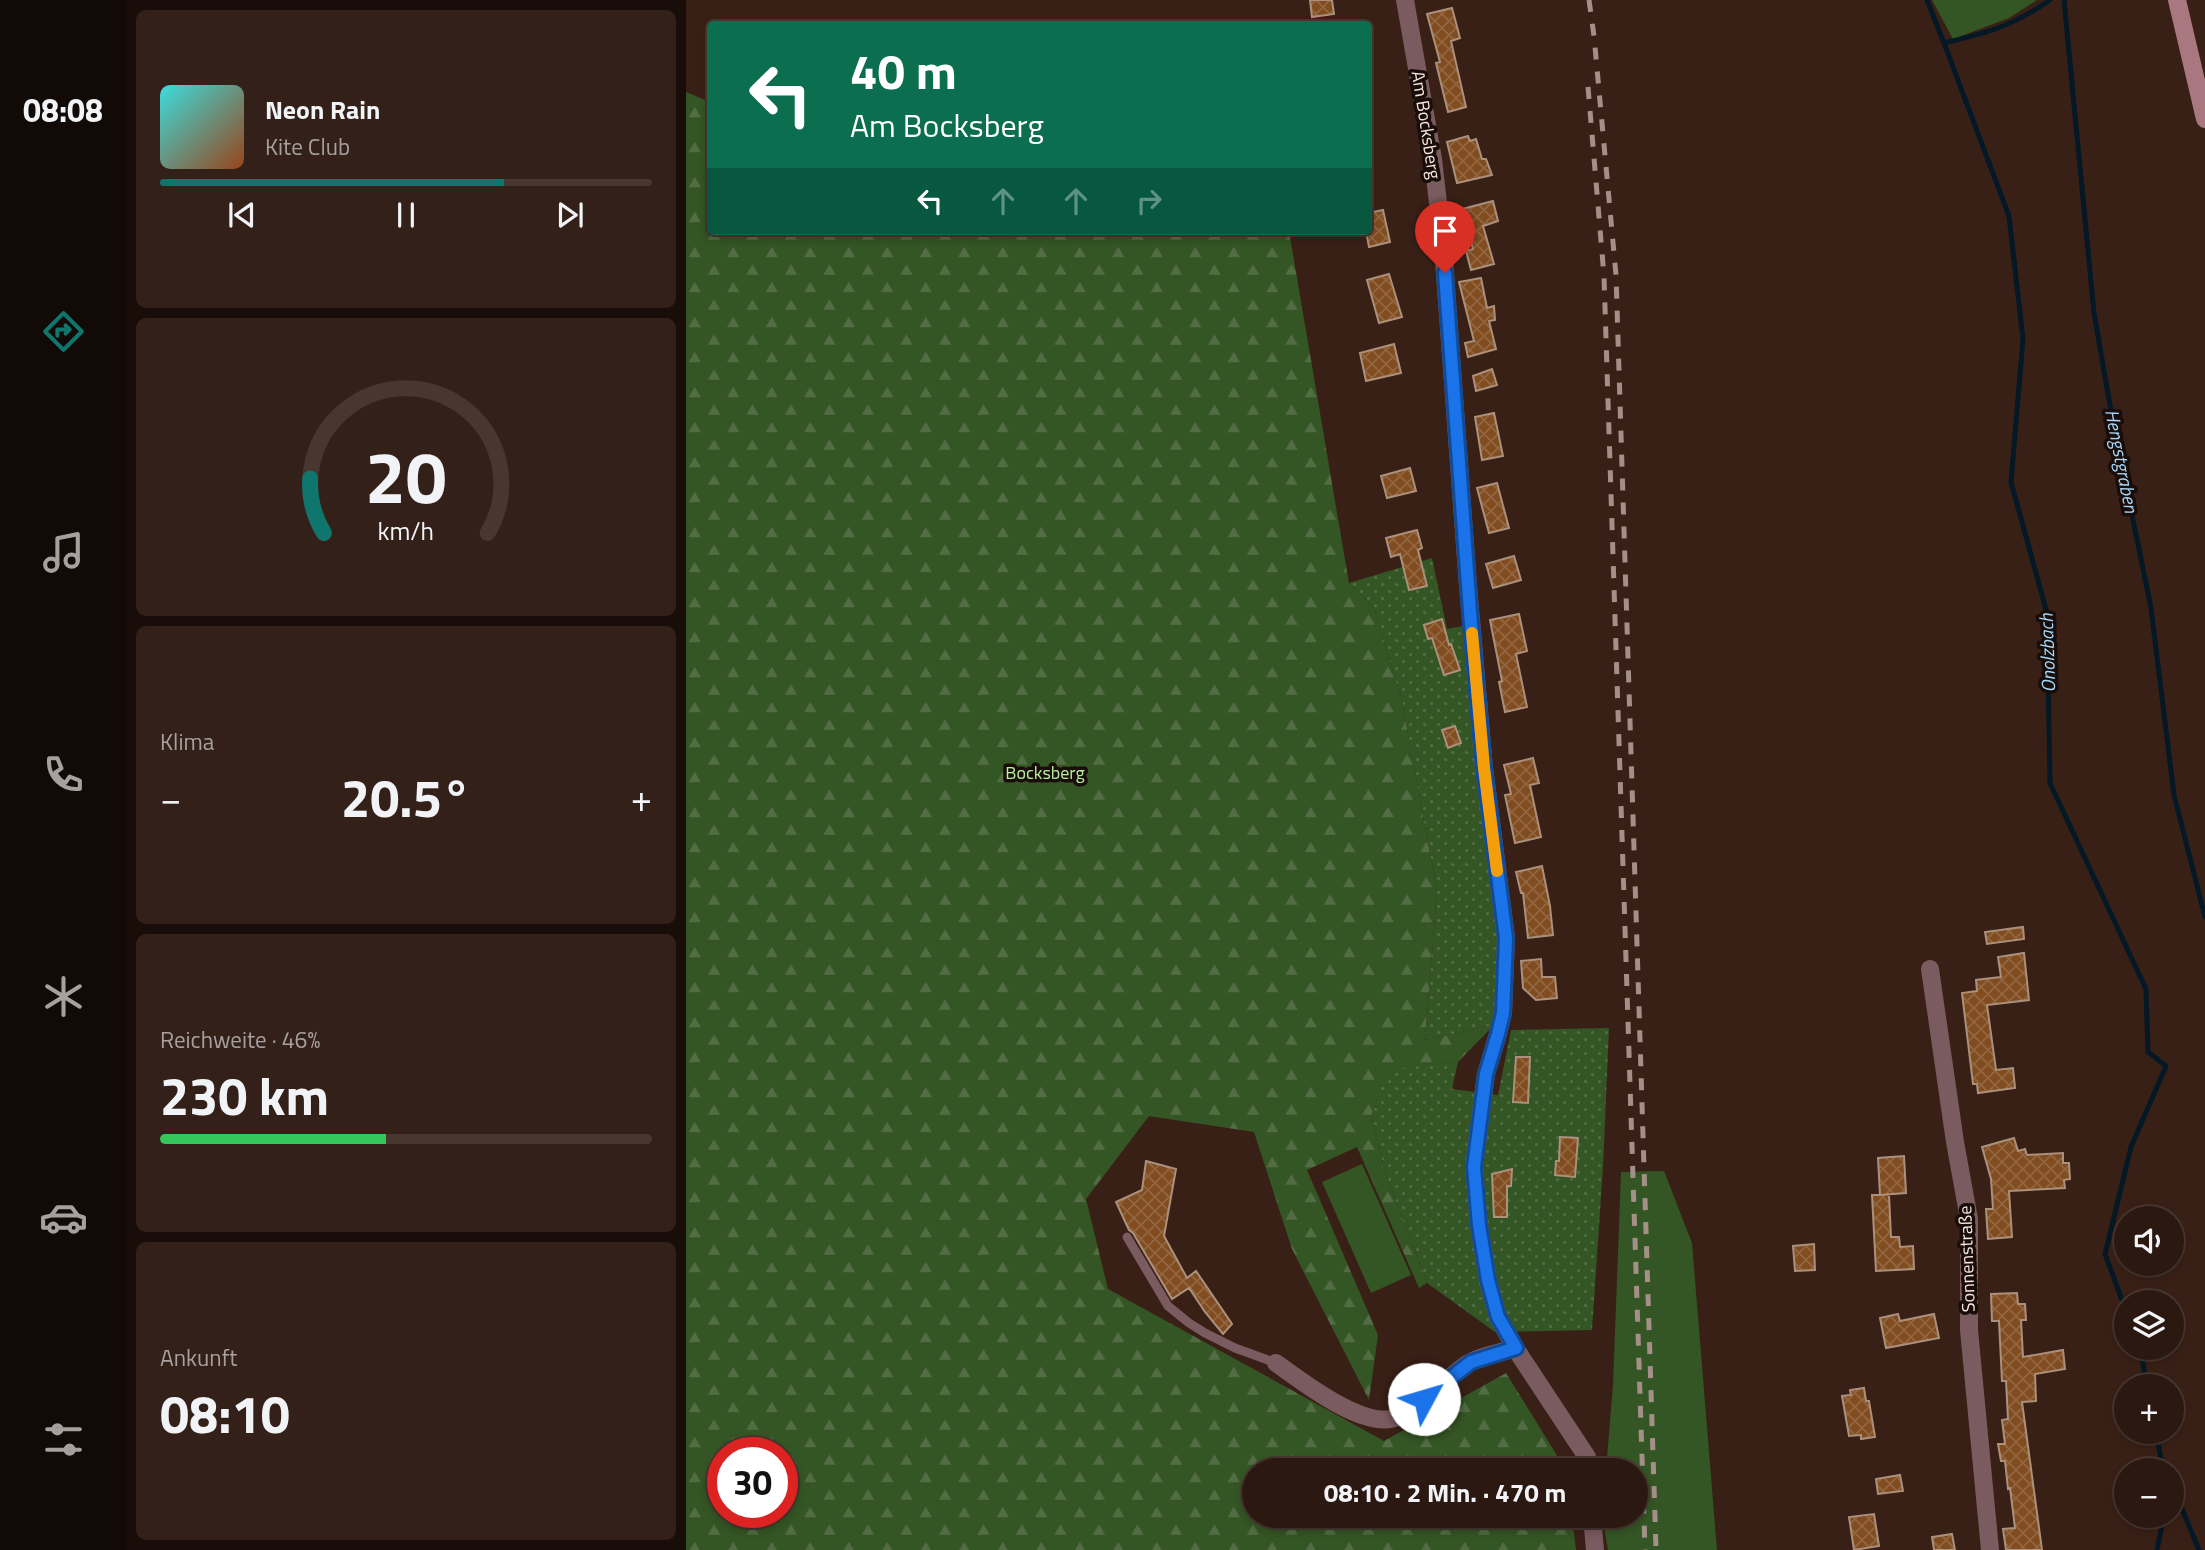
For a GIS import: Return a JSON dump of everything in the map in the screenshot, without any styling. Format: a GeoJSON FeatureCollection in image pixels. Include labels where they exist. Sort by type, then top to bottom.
{"type":"FeatureCollection","features":[{"type":"Feature","properties":{"kind":"main road"},"geometry":{"type":"LineString","coordinates":[[2177,0],[2205,119]]}},
{"type":"Feature","properties":{"kind":"street","name":"Am Bocksberg"},"geometry":{"type":"LineString","coordinates":[[1405,0],[1433,159],[1439,209],[1480,729],[1506,938],[1503,1013],[1486,1074],[1474,1167],[1479,1225],[1488,1280],[1498,1317],[1587,1458]]}},
{"type":"Feature","properties":{"kind":"street","name":"Sonnenstraße"},"geometry":{"type":"LineString","coordinates":[[1930,969],[1969,1219],[1969,1330],[1990,1550]]}},
{"type":"Feature","properties":{"kind":"street"},"geometry":{"type":"LineString","coordinates":[[1276,1363],[1308,1387],[1345,1407],[1373,1418],[1390,1419],[1408,1412],[1471,1362],[1516,1348]]}},
{"type":"Feature","properties":{"kind":"street"},"geometry":{"type":"LineString","coordinates":[[1593,1528],[1595,1550]]}},
{"type":"Feature","properties":{"kind":"lane"},"geometry":{"type":"LineString","coordinates":[[1127,1237],[1168,1306],[1205,1333],[1235,1348],[1276,1363]]}},
{"type":"Feature","properties":{"kind":"green space"},"geometry":{"type":"Polygon","coordinates":[[[1932,0],[2037,0],[2009,18],[1953,39],[1932,0]]]}},
{"type":"Feature","properties":{"kind":"green space","name":"Bocksberg"},"geometry":{"type":"Polygon","coordinates":[[[686,92],[707,101],[707,235],[1290,235],[1349,583],[1374,608],[1402,701],[1437,891],[1425,1040],[1494,1025],[1458,1062],[1385,1071],[1372,1115],[1384,1169],[1427,1283],[1419,1288],[1357,1147],[1307,1170],[1378,1335],[1369,1400],[1292,1249],[1254,1132],[1149,1116],[1086,1199],[1108,1289],[1384,1441],[1506,1373],[1559,1458],[1242,1458],[1242,1528],[1573,1528],[1576,1550],[686,1550],[686,92]]]}},
{"type":"Feature","properties":{"kind":"green space"},"geometry":{"type":"Polygon","coordinates":[[[1432,558],[1447,629],[1463,626],[1498,936],[1494,1025],[1425,1040],[1437,891],[1402,701],[1374,608],[1349,583],[1432,558]]]}},
{"type":"Feature","properties":{"kind":"green space"},"geometry":{"type":"Polygon","coordinates":[[[1609,1028],[1592,1330],[1495,1332],[1427,1283],[1384,1169],[1372,1115],[1385,1070],[1458,1062],[1452,1089],[1498,1095],[1511,1030],[1609,1028]]]}},
{"type":"Feature","properties":{"kind":"green space"},"geometry":{"type":"Polygon","coordinates":[[[1362,1164],[1411,1275],[1371,1293],[1322,1182],[1362,1164]]]}},
{"type":"Feature","properties":{"kind":"green space"},"geometry":{"type":"Polygon","coordinates":[[[1664,1171],[1692,1243],[1717,1550],[1608,1550],[1604,1528],[1648,1528],[1648,1458],[1607,1458],[1613,1385],[1621,1172],[1664,1171]]]}},
{"type":"Feature","properties":{"kind":"building"},"geometry":{"type":"Polygon","coordinates":[[[1310,0],[1332,0],[1334,14],[1312,17],[1310,0]]]}},
{"type":"Feature","properties":{"kind":"building"},"geometry":{"type":"Polygon","coordinates":[[[1452,8],[1460,38],[1451,41],[1466,107],[1448,112],[1436,63],[1440,62],[1427,14],[1452,8]]]}},
{"type":"Feature","properties":{"kind":"building"},"geometry":{"type":"Polygon","coordinates":[[[1468,136],[1470,141],[1476,139],[1482,159],[1486,159],[1492,175],[1457,183],[1447,142],[1468,136]]]}},
{"type":"Feature","properties":{"kind":"building"},"geometry":{"type":"Polygon","coordinates":[[[1493,201],[1498,221],[1483,226],[1494,264],[1471,270],[1466,251],[1473,249],[1462,209],[1493,201]]]}},
{"type":"Feature","properties":{"kind":"building"},"geometry":{"type":"Polygon","coordinates":[[[1383,210],[1390,242],[1369,247],[1367,235],[1372,235],[1372,212],[1383,210]]]}},
{"type":"Feature","properties":{"kind":"building"},"geometry":{"type":"Polygon","coordinates":[[[1389,274],[1402,317],[1379,323],[1367,280],[1389,274]]]}},
{"type":"Feature","properties":{"kind":"building"},"geometry":{"type":"Polygon","coordinates":[[[1481,278],[1487,308],[1494,306],[1495,320],[1489,321],[1496,349],[1468,357],[1465,343],[1474,341],[1459,282],[1481,278]]]}},
{"type":"Feature","properties":{"kind":"building"},"geometry":{"type":"Polygon","coordinates":[[[1394,344],[1401,373],[1366,381],[1360,353],[1394,344]]]}},
{"type":"Feature","properties":{"kind":"building"},"geometry":{"type":"Polygon","coordinates":[[[1492,369],[1497,385],[1476,391],[1473,376],[1492,369]]]}},
{"type":"Feature","properties":{"kind":"building"},"geometry":{"type":"Polygon","coordinates":[[[1494,413],[1503,456],[1482,460],[1475,417],[1494,413]]]}},
{"type":"Feature","properties":{"kind":"building"},"geometry":{"type":"Polygon","coordinates":[[[1410,468],[1416,491],[1387,498],[1381,476],[1410,468]]]}},
{"type":"Feature","properties":{"kind":"building"},"geometry":{"type":"Polygon","coordinates":[[[1497,483],[1509,528],[1489,533],[1477,488],[1497,483]]]}},
{"type":"Feature","properties":{"kind":"building"},"geometry":{"type":"Polygon","coordinates":[[[1417,530],[1422,548],[1418,550],[1427,586],[1409,590],[1400,554],[1391,557],[1386,538],[1417,530]]]}},
{"type":"Feature","properties":{"kind":"building"},"geometry":{"type":"Polygon","coordinates":[[[1514,556],[1521,580],[1493,588],[1486,564],[1514,556]]]}},
{"type":"Feature","properties":{"kind":"building"},"geometry":{"type":"Polygon","coordinates":[[[1519,614],[1527,651],[1516,654],[1527,707],[1505,712],[1490,620],[1519,614]]]}},
{"type":"Feature","properties":{"kind":"building"},"geometry":{"type":"Polygon","coordinates":[[[1442,619],[1460,670],[1444,675],[1432,638],[1428,639],[1424,625],[1442,619]]]}},
{"type":"Feature","properties":{"kind":"building"},"geometry":{"type":"Polygon","coordinates":[[[1455,726],[1461,743],[1448,748],[1442,730],[1455,726]]]}},
{"type":"Feature","properties":{"kind":"building"},"geometry":{"type":"Polygon","coordinates":[[[1533,758],[1539,783],[1530,785],[1541,837],[1515,843],[1505,795],[1511,794],[1504,765],[1533,758]]]}},
{"type":"Feature","properties":{"kind":"building"},"geometry":{"type":"Polygon","coordinates":[[[1542,866],[1553,935],[1528,938],[1523,893],[1516,872],[1542,866]]]}},
{"type":"Feature","properties":{"kind":"building"},"geometry":{"type":"Polygon","coordinates":[[[2023,927],[2024,939],[1987,944],[1985,932],[2023,927]]]}},
{"type":"Feature","properties":{"kind":"building"},"geometry":{"type":"Polygon","coordinates":[[[2024,953],[2029,1000],[1987,1005],[1996,1070],[2013,1068],[2015,1088],[1978,1093],[1977,1084],[1973,1084],[1962,993],[1977,991],[1976,980],[2001,977],[1998,957],[2024,953]]]}},
{"type":"Feature","properties":{"kind":"building"},"geometry":{"type":"Polygon","coordinates":[[[1541,959],[1542,977],[1555,977],[1557,998],[1536,1000],[1523,988],[1521,961],[1541,959]]]}},
{"type":"Feature","properties":{"kind":"building"},"geometry":{"type":"Polygon","coordinates":[[[1516,1057],[1530,1057],[1528,1103],[1513,1102],[1516,1057]]]}},
{"type":"Feature","properties":{"kind":"building"},"geometry":{"type":"Polygon","coordinates":[[[1560,1137],[1578,1138],[1575,1177],[1555,1175],[1556,1161],[1559,1161],[1560,1137]]]}},
{"type":"Feature","properties":{"kind":"building"},"geometry":{"type":"Polygon","coordinates":[[[2014,1138],[2018,1151],[2025,1149],[2027,1155],[2063,1153],[2063,1163],[2069,1163],[2070,1179],[2064,1180],[2065,1188],[2009,1191],[2012,1237],[1988,1239],[1986,1209],[1993,1209],[1991,1179],[1982,1147],[2014,1138]]]}},
{"type":"Feature","properties":{"kind":"building"},"geometry":{"type":"Polygon","coordinates":[[[1904,1156],[1906,1193],[1880,1195],[1878,1158],[1904,1156]]]}},
{"type":"Feature","properties":{"kind":"building"},"geometry":{"type":"Polygon","coordinates":[[[1146,1161],[1176,1169],[1164,1236],[1187,1278],[1196,1271],[1232,1324],[1223,1334],[1189,1288],[1172,1299],[1129,1230],[1116,1202],[1142,1190],[1146,1161]]]}},
{"type":"Feature","properties":{"kind":"building"},"geometry":{"type":"Polygon","coordinates":[[[1512,1169],[1511,1186],[1507,1186],[1507,1217],[1494,1217],[1492,1174],[1512,1169]]]}},
{"type":"Feature","properties":{"kind":"building"},"geometry":{"type":"Polygon","coordinates":[[[1872,1195],[1889,1195],[1891,1237],[1899,1237],[1900,1247],[1913,1246],[1914,1269],[1876,1271],[1872,1195]]]}},
{"type":"Feature","properties":{"kind":"building"},"geometry":{"type":"Polygon","coordinates":[[[1814,1244],[1815,1270],[1795,1271],[1793,1246],[1814,1244]]]}},
{"type":"Feature","properties":{"kind":"building"},"geometry":{"type":"Polygon","coordinates":[[[2017,1293],[2018,1304],[2025,1304],[2026,1320],[2021,1320],[2023,1357],[2063,1350],[2065,1369],[2035,1374],[2036,1401],[2022,1402],[2042,1550],[2006,1550],[2003,1529],[2015,1528],[2005,1461],[2001,1461],[1998,1444],[2005,1444],[2002,1420],[2008,1419],[2006,1381],[2002,1381],[1999,1321],[1992,1321],[1991,1294],[2017,1293]]]}},
{"type":"Feature","properties":{"kind":"building"},"geometry":{"type":"Polygon","coordinates":[[[1898,1314],[1900,1321],[1934,1314],[1939,1338],[1886,1348],[1880,1318],[1898,1314]]]}},
{"type":"Feature","properties":{"kind":"building"},"geometry":{"type":"Polygon","coordinates":[[[1864,1388],[1875,1437],[1861,1439],[1861,1435],[1849,1436],[1842,1396],[1851,1395],[1850,1390],[1864,1388]]]}},
{"type":"Feature","properties":{"kind":"building"},"geometry":{"type":"Polygon","coordinates":[[[1900,1475],[1903,1491],[1878,1494],[1876,1479],[1900,1475]]]}},
{"type":"Feature","properties":{"kind":"building"},"geometry":{"type":"Polygon","coordinates":[[[1874,1514],[1879,1546],[1854,1550],[1849,1517],[1874,1514]]]}},
{"type":"Feature","properties":{"kind":"building"},"geometry":{"type":"Polygon","coordinates":[[[1952,1534],[1955,1550],[1934,1550],[1932,1537],[1952,1534]]]}},
{"type":"Feature","properties":{"kind":"waterway"},"geometry":{"type":"LineString","coordinates":[[1927,0],[1944,43]]}},
{"type":"Feature","properties":{"kind":"waterway","name":"Onolzbach"},"geometry":{"type":"LineString","coordinates":[[2050,0],[1999,28],[1944,43],[2009,216],[2023,339],[2011,482],[2047,613],[2050,783],[2146,989],[2148,1052],[2166,1066],[2131,1147],[2105,1254],[2118,1290]]}},
{"type":"Feature","properties":{"kind":"waterway","name":"Hengstgraben"},"geometry":{"type":"LineString","coordinates":[[2064,0],[2094,313],[2151,608],[2174,795],[2205,917]]}},
{"type":"Feature","properties":{"kind":"waterway","name":"Onolzbach"},"geometry":{"type":"LineString","coordinates":[[2142,1360],[2145,1374]]}},
{"type":"Feature","properties":{"kind":"waterway","name":"Onolzbach"},"geometry":{"type":"LineString","coordinates":[[2158,1444],[2161,1458]]}},
{"type":"Feature","properties":{"kind":"waterway","name":"Onolzbach"},"geometry":{"type":"LineString","coordinates":[[2184,1514],[2199,1550]]}},
{"type":"Feature","properties":{"kind":"waterway"},"geometry":{"type":"LineString","coordinates":[[2157,1550],[2162,1528]]}},
{"type":"Feature","properties":{"kind":"railway"},"geometry":{"type":"LineString","coordinates":[[1589,0],[1616,275],[1656,1550]]}},
{"type":"Feature","properties":{"kind":"railway"},"geometry":{"type":"LineString","coordinates":[[1588,87],[1604,276],[1645,1550]]}},
{"type":"Feature","properties":{"kind":"slow traffic"},"geometry":{"type":"LineString","coordinates":[[1472,633],[1484,768],[1497,871]]}},
{"type":"Feature","properties":{"kind":"route"},"geometry":{"type":"LineString","coordinates":[[1424,1399],[1471,1362],[1516,1348],[1498,1317],[1488,1280],[1479,1225],[1474,1167],[1486,1074],[1503,1013],[1506,938],[1484,768],[1445,273]]}}]}
